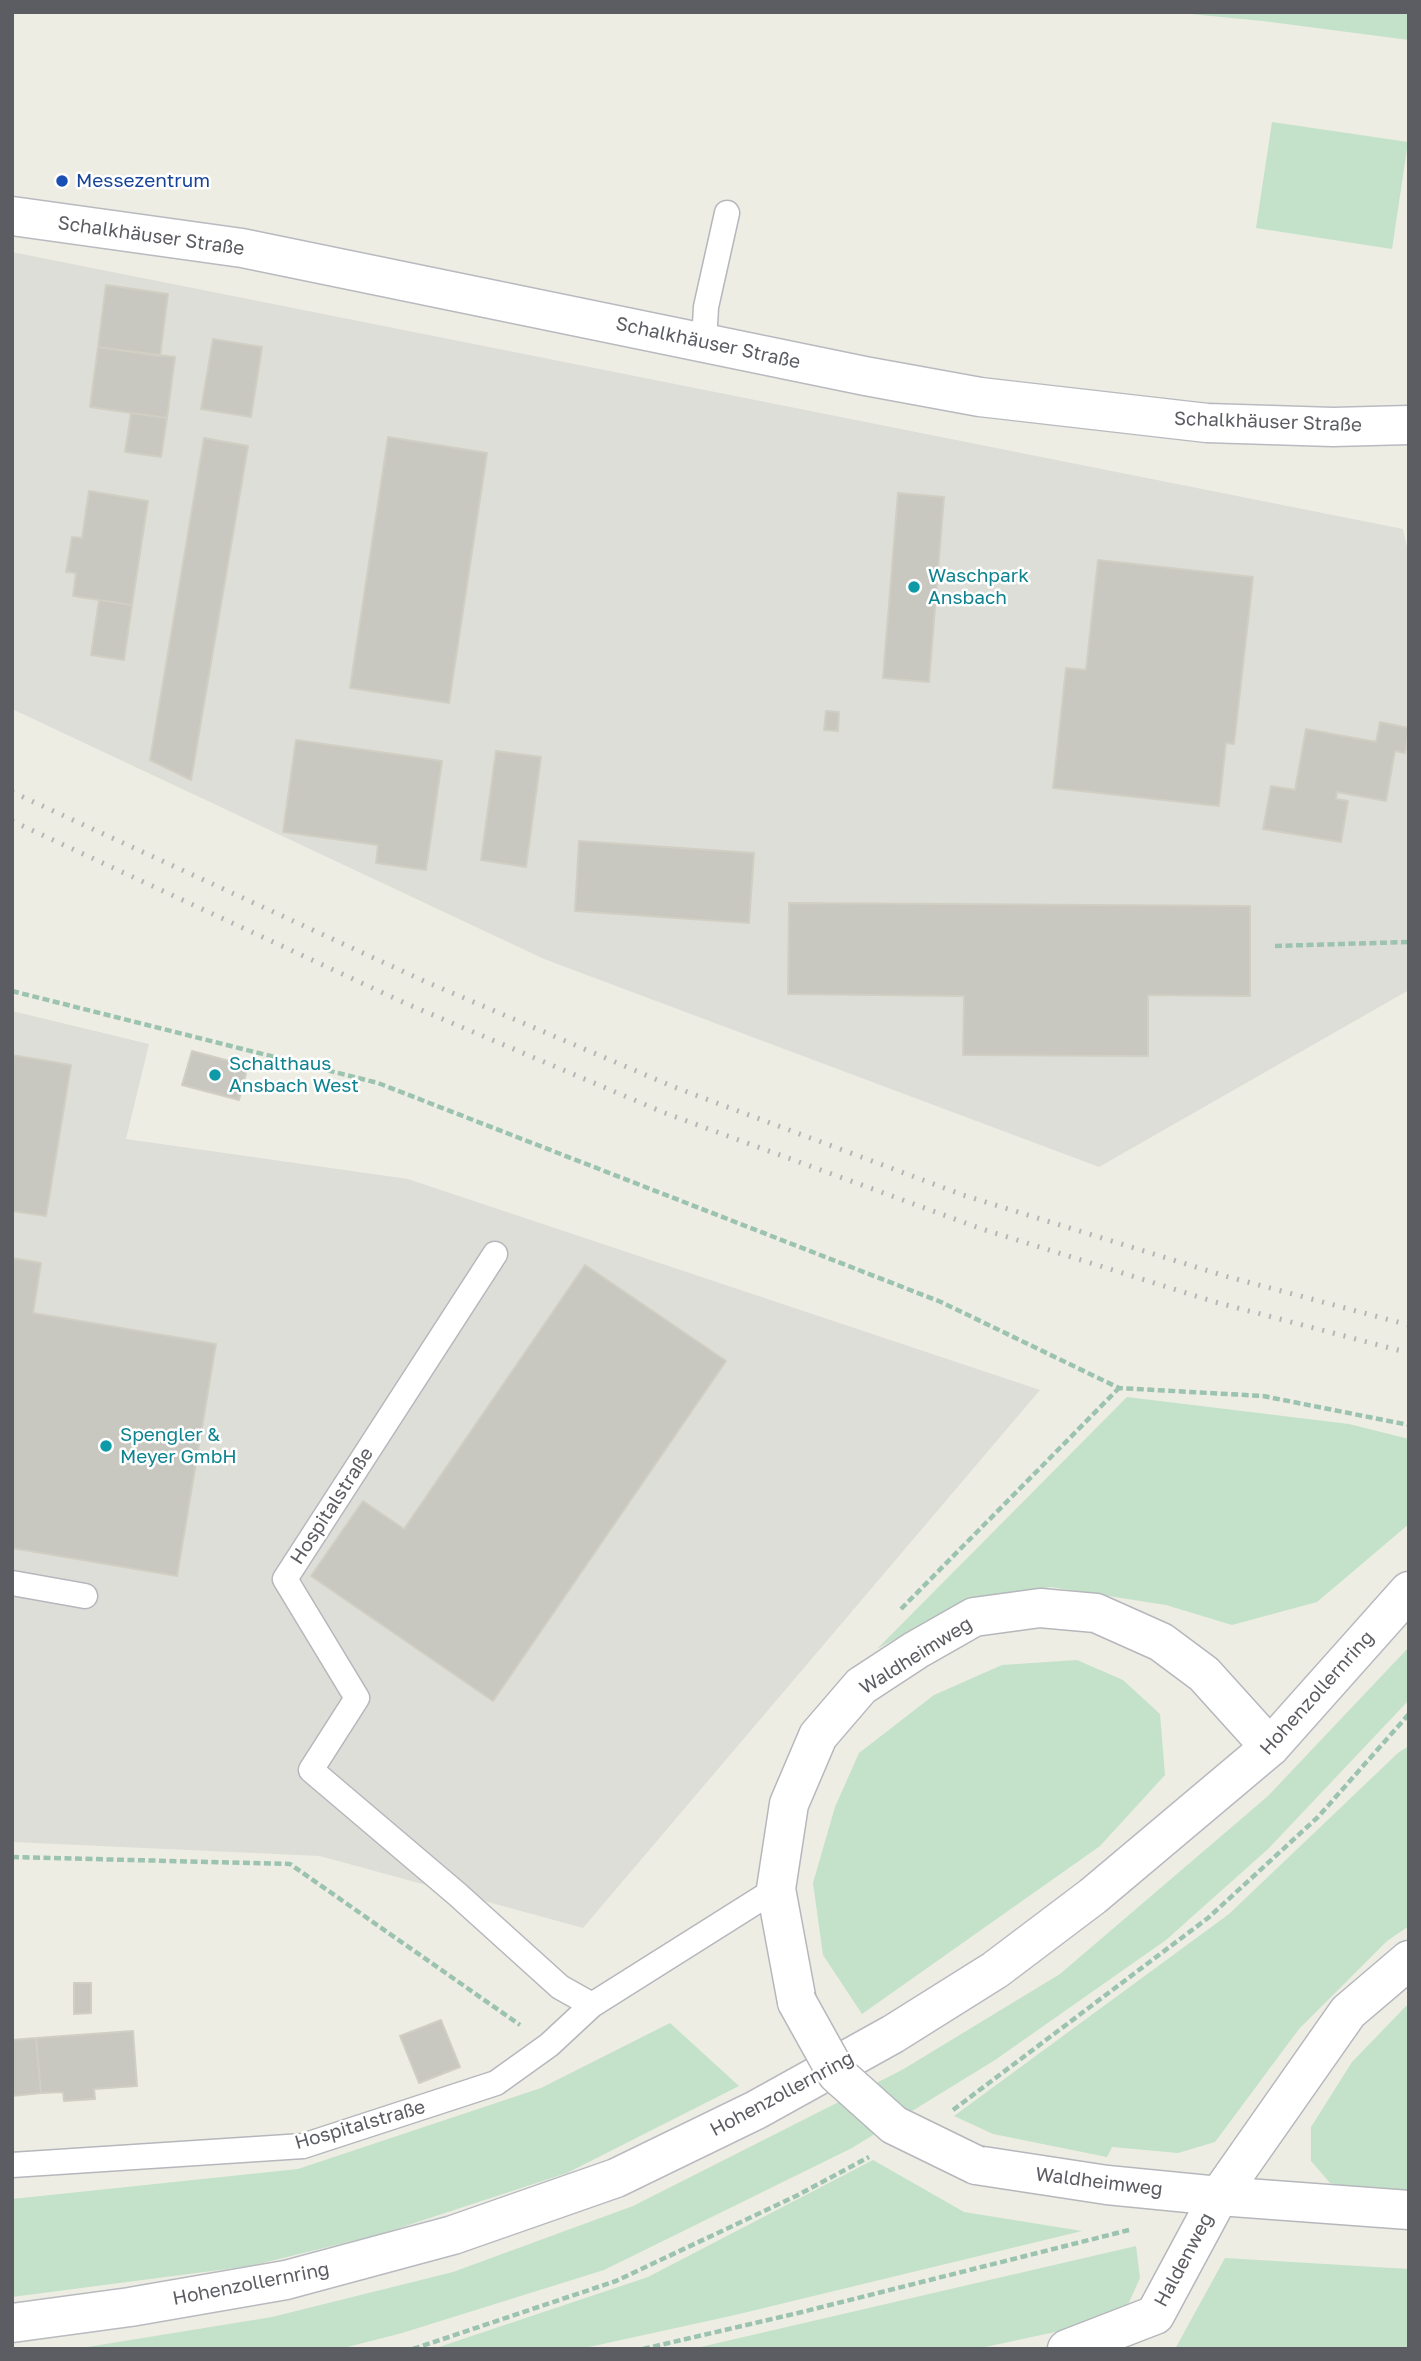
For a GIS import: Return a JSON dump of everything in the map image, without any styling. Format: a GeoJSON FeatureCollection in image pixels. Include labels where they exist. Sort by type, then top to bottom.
{"type":"FeatureCollection","features":[{"type":"Feature","properties":{"kind":"street","name":"Schalkhäuser Straße"},"geometry":{"type":"LineString","coordinates":[[12,216],[242,248],[981,397],[1207,423],[1333,428],[1409,425]]}},
{"type":"Feature","properties":{"kind":"street","name":"Hohenzollernring"},"geometry":{"type":"LineString","coordinates":[[12,2323],[130,2307],[286,2280],[453,2235],[616,2178],[767,2104],[893,2034],[995,1970],[1093,1896],[1270,1747],[1409,1591]]}},
{"type":"Feature","properties":{"kind":"street","name":"Waldheimweg"},"geometry":{"type":"LineString","coordinates":[[1270,1747],[1204,1674],[1161,1642],[1096,1613],[1040,1608],[974,1617],[861,1686],[818,1736],[789,1804],[776,1889],[797,2003],[838,2074],[894,2124],[976,2165],[1107,2185],[1409,2210]]}},
{"type":"Feature","properties":{"kind":"street","name":"Haldenweg"},"geometry":{"type":"LineString","coordinates":[[1067,2349],[1155,2315],[1219,2196],[1348,2012],[1409,1961]]}},
{"type":"Feature","properties":{"kind":"lane"},"geometry":{"type":"LineString","coordinates":[[704,342],[706,307],[727,213]]}},
{"type":"Feature","properties":{"kind":"lane","name":"Hospitalstraße"},"geometry":{"type":"LineString","coordinates":[[495,1254],[285,1579],[357,1698],[311,1770],[561,1987],[592,2005]]}},
{"type":"Feature","properties":{"kind":"lane"},"geometry":{"type":"LineString","coordinates":[[12,1583],[85,1596]]}},
{"type":"Feature","properties":{"kind":"lane","name":"Hospitalstraße"},"geometry":{"type":"LineString","coordinates":[[12,2165],[303,2146],[496,2083],[550,2045],[592,2005],[776,1889]]}},
{"type":"Feature","properties":{"kind":"path"},"geometry":{"type":"LineString","coordinates":[[1275,946],[1409,942]]}},
{"type":"Feature","properties":{"kind":"path"},"geometry":{"type":"LineString","coordinates":[[12,991],[379,1083],[942,1302],[1119,1388],[1263,1396],[1409,1425]]}},
{"type":"Feature","properties":{"kind":"path"},"geometry":{"type":"LineString","coordinates":[[893,1617],[1119,1388]]}},
{"type":"Feature","properties":{"kind":"path"},"geometry":{"type":"LineString","coordinates":[[950,2111],[1208,1918],[1318,1816],[1409,1714]]}},
{"type":"Feature","properties":{"kind":"path"},"geometry":{"type":"LineString","coordinates":[[12,1857],[290,1864],[550,2045]]}},
{"type":"Feature","properties":{"kind":"path"},"geometry":{"type":"LineString","coordinates":[[413,2349],[616,2281],[796,2196],[879,2151]]}},
{"type":"Feature","properties":{"kind":"path"},"geometry":{"type":"LineString","coordinates":[[643,2349],[1135,2229]]}},
{"type":"Feature","properties":{"kind":"shaded area"},"geometry":{"type":"Polygon","coordinates":[[[12,252],[1403,529],[1409,557],[1409,990],[1099,1167],[544,959],[12,709],[12,252]]]}},
{"type":"Feature","properties":{"kind":"shaded area"},"geometry":{"type":"Polygon","coordinates":[[[12,1011],[149,1044],[126,1139],[408,1179],[1040,1390],[583,1928],[320,1856],[12,1842],[12,1011]]]}},
{"type":"Feature","properties":{"kind":"green space"},"geometry":{"type":"Polygon","coordinates":[[[1170,12],[1409,12],[1409,40],[1263,21],[1170,12]]]}},
{"type":"Feature","properties":{"kind":"green space"},"geometry":{"type":"Polygon","coordinates":[[[1272,122],[1408,142],[1392,249],[1256,228],[1272,122]]]}},
{"type":"Feature","properties":{"kind":"green space"},"geometry":{"type":"Polygon","coordinates":[[[1127,1397],[1349,1424],[1409,1439],[1409,1524],[1317,1602],[1232,1625],[1166,1605],[1051,1587],[961,1603],[877,1649],[1127,1397]]]}},
{"type":"Feature","properties":{"kind":"green space"},"geometry":{"type":"Polygon","coordinates":[[[1409,1647],[1409,1700],[1268,1849],[1166,1940],[995,2060],[852,2148],[604,2270],[402,2333],[340,2349],[75,2349],[272,2317],[453,2272],[633,2206],[902,2070],[1060,1974],[1268,1796],[1409,1647]]]}},
{"type":"Feature","properties":{"kind":"green space"},"geometry":{"type":"Polygon","coordinates":[[[1077,1660],[1123,1680],[1160,1714],[1165,1775],[1100,1846],[862,2014],[823,1955],[813,1883],[835,1807],[859,1753],[934,1695],[1002,1665],[1077,1660]]]}},
{"type":"Feature","properties":{"kind":"green space"},"geometry":{"type":"Polygon","coordinates":[[[1409,1746],[1409,1926],[1387,1941],[1299,2029],[1215,2142],[1178,2153],[1112,2147],[1107,2157],[993,2134],[954,2116],[1229,1914],[1399,1752],[1409,1746]]]}},
{"type":"Feature","properties":{"kind":"green space"},"geometry":{"type":"Polygon","coordinates":[[[1409,2003],[1409,2193],[1357,2190],[1330,2183],[1311,2161],[1311,2127],[1352,2062],[1409,2003]]]}},
{"type":"Feature","properties":{"kind":"green space"},"geometry":{"type":"Polygon","coordinates":[[[670,2023],[739,2086],[567,2173],[381,2234],[250,2266],[12,2297],[12,2199],[298,2169],[541,2088],[670,2023]]]}},
{"type":"Feature","properties":{"kind":"green space"},"geometry":{"type":"Polygon","coordinates":[[[873,2160],[964,2212],[1082,2231],[735,2315],[580,2349],[433,2349],[648,2277],[873,2160]]]}},
{"type":"Feature","properties":{"kind":"green space"},"geometry":{"type":"Polygon","coordinates":[[[1136,2246],[1140,2278],[1127,2307],[1083,2326],[976,2349],[692,2349],[1136,2246]]]}},
{"type":"Feature","properties":{"kind":"green space"},"geometry":{"type":"Polygon","coordinates":[[[1225,2258],[1409,2269],[1409,2349],[1175,2349],[1225,2258]]]}},
{"type":"Feature","properties":{"kind":"building"},"geometry":{"type":"Polygon","coordinates":[[[106,285],[168,294],[160,356],[98,347],[106,285]]]}},
{"type":"Feature","properties":{"kind":"building"},"geometry":{"type":"Polygon","coordinates":[[[213,339],[262,347],[251,417],[201,409],[213,339]]]}},
{"type":"Feature","properties":{"kind":"building"},"geometry":{"type":"Polygon","coordinates":[[[98,347],[175,357],[167,418],[90,407],[98,347]]]}},
{"type":"Feature","properties":{"kind":"building"},"geometry":{"type":"Polygon","coordinates":[[[131,413],[167,418],[161,457],[125,452],[131,413]]]}},
{"type":"Feature","properties":{"kind":"building"},"geometry":{"type":"Polygon","coordinates":[[[388,437],[487,453],[449,703],[350,688],[388,437]]]}},
{"type":"Feature","properties":{"kind":"building"},"geometry":{"type":"Polygon","coordinates":[[[204,438],[248,446],[191,780],[150,760],[204,438]]]}},
{"type":"Feature","properties":{"kind":"building"},"geometry":{"type":"Polygon","coordinates":[[[89,491],[148,501],[132,605],[73,596],[76,573],[66,572],[72,537],[82,538],[89,491]]]}},
{"type":"Feature","properties":{"kind":"building","name":"Waschpark Ansbach"},"geometry":{"type":"Polygon","coordinates":[[[898,493],[944,497],[929,682],[883,678],[898,493]]]}},
{"type":"Feature","properties":{"kind":"building"},"geometry":{"type":"Polygon","coordinates":[[[1098,560],[1253,577],[1234,744],[1226,743],[1219,806],[1053,788],[1066,668],[1086,670],[1098,560]]]}},
{"type":"Feature","properties":{"kind":"building"},"geometry":{"type":"Polygon","coordinates":[[[99,600],[132,605],[124,660],[91,655],[99,600]]]}},
{"type":"Feature","properties":{"kind":"building"},"geometry":{"type":"Polygon","coordinates":[[[826,711],[839,712],[838,731],[824,730],[826,711]]]}},
{"type":"Feature","properties":{"kind":"building"},"geometry":{"type":"Polygon","coordinates":[[[1380,722],[1409,728],[1405,753],[1395,751],[1386,801],[1337,792],[1336,799],[1348,801],[1341,842],[1263,829],[1271,786],[1295,790],[1306,729],[1376,742],[1380,722]]]}},
{"type":"Feature","properties":{"kind":"building"},"geometry":{"type":"Polygon","coordinates":[[[296,740],[442,761],[426,870],[376,863],[378,845],[283,832],[296,740]]]}},
{"type":"Feature","properties":{"kind":"building"},"geometry":{"type":"Polygon","coordinates":[[[496,751],[541,757],[526,867],[481,860],[496,751]]]}},
{"type":"Feature","properties":{"kind":"building"},"geometry":{"type":"Polygon","coordinates":[[[579,841],[754,853],[749,923],[575,911],[579,841]]]}},
{"type":"Feature","properties":{"kind":"building"},"geometry":{"type":"Polygon","coordinates":[[[789,903],[1250,906],[1250,996],[1148,995],[1148,1056],[963,1055],[964,996],[788,994],[789,903]]]}},
{"type":"Feature","properties":{"kind":"building","name":"Schalthaus Ansbach West"},"geometry":{"type":"Polygon","coordinates":[[[192,1051],[248,1066],[239,1100],[182,1085],[192,1051]]]}},
{"type":"Feature","properties":{"kind":"building"},"geometry":{"type":"Polygon","coordinates":[[[12,1055],[71,1065],[46,1216],[12,1211],[12,1055]]]}},
{"type":"Feature","properties":{"kind":"building","name":"Spengler & Meyer GmbH"},"geometry":{"type":"Polygon","coordinates":[[[12,1258],[41,1263],[33,1313],[216,1344],[177,1576],[12,1548],[12,1258]]]}},
{"type":"Feature","properties":{"kind":"building"},"geometry":{"type":"Polygon","coordinates":[[[585,1265],[726,1361],[493,1701],[311,1576],[363,1501],[404,1529],[585,1265]]]}},
{"type":"Feature","properties":{"kind":"building"},"geometry":{"type":"Polygon","coordinates":[[[74,1983],[91,1983],[91,2013],[74,2014],[74,1983]]]}},
{"type":"Feature","properties":{"kind":"building"},"geometry":{"type":"Polygon","coordinates":[[[441,2020],[460,2067],[419,2083],[400,2036],[441,2020]]]}},
{"type":"Feature","properties":{"kind":"building"},"geometry":{"type":"Polygon","coordinates":[[[133,2031],[137,2086],[94,2089],[95,2099],[64,2101],[63,2092],[41,2093],[36,2038],[133,2031]]]}},
{"type":"Feature","properties":{"kind":"building"},"geometry":{"type":"Polygon","coordinates":[[[36,2038],[41,2093],[12,2096],[12,2040],[36,2038]]]}},
{"type":"Feature","properties":{"kind":"railway"},"geometry":{"type":"LineString","coordinates":[[12,792],[424,981],[674,1087],[963,1195],[1225,1276],[1409,1325]]}},
{"type":"Feature","properties":{"kind":"railway"},"geometry":{"type":"LineString","coordinates":[[12,821],[407,1004],[665,1113],[982,1229],[1215,1302],[1409,1353]]}},
{"type":"Feature","properties":{"kind":"place","name":"Messezentrum"},"geometry":{"type":"Point","coordinates":[62,181]}},
{"type":"Feature","properties":{"kind":"place","name":"Waschpark Ansbach"},"geometry":{"type":"Point","coordinates":[914,587]}},
{"type":"Feature","properties":{"kind":"place","name":"Schalthaus Ansbach West"},"geometry":{"type":"Point","coordinates":[215,1075]}},
{"type":"Feature","properties":{"kind":"place","name":"Spengler & Meyer GmbH"},"geometry":{"type":"Point","coordinates":[106,1446]}}]}
